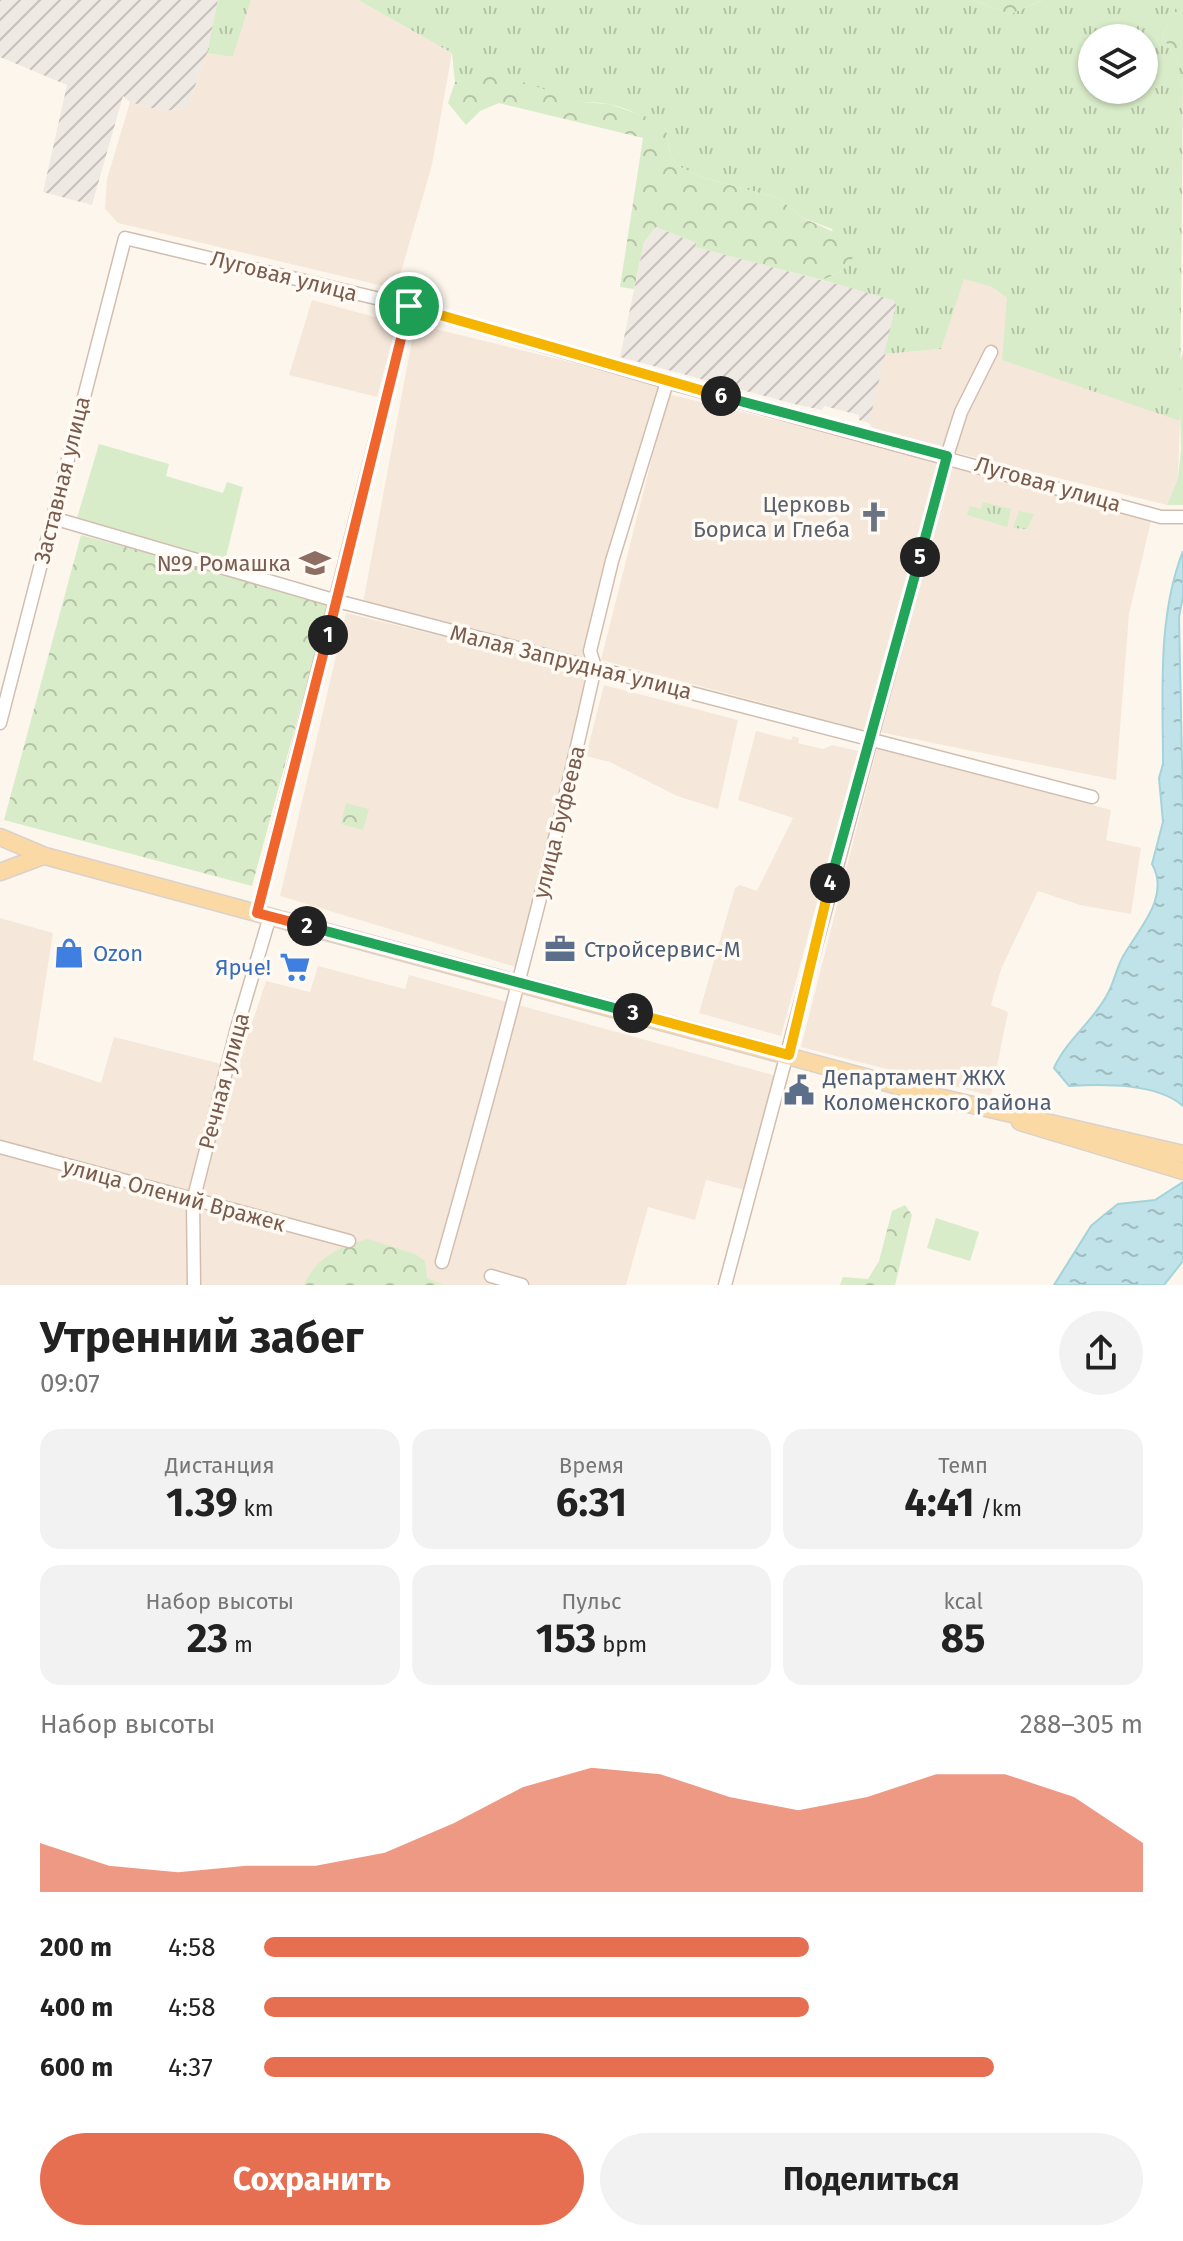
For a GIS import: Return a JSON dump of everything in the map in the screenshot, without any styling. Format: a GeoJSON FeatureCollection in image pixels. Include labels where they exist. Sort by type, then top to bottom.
{"type":"FeatureCollection","features":[{"type":"Feature","properties":{"kind":"main road"},"geometry":{"type":"LineString","coordinates":[[0,837],[45,856],[976,1106],[1043,1131],[1154,1155],[1183,1154]]}},
{"type":"Feature","properties":{"kind":"main road"},"geometry":{"type":"LineString","coordinates":[[0,872],[45,856]]}},
{"type":"Feature","properties":{"kind":"main road"},"geometry":{"type":"LineString","coordinates":[[1154,1155],[1183,1171]]}},
{"type":"Feature","properties":{"kind":"street","name":"Луговая улица"},"geometry":{"type":"LineString","coordinates":[[125,238],[409,306],[667,382],[947,456],[1161,517],[1183,517]]}},
{"type":"Feature","properties":{"kind":"street","name":"Заставная улица"},"geometry":{"type":"LineString","coordinates":[[0,723],[125,238]]}},
{"type":"Feature","properties":{"kind":"street","name":"Речная улица"},"geometry":{"type":"LineString","coordinates":[[194,1285],[193,1201],[409,306]]}},
{"type":"Feature","properties":{"kind":"street"},"geometry":{"type":"LineString","coordinates":[[725,1285],[789,1055],[832,875],[947,456],[966,401],[991,352]]}},
{"type":"Feature","properties":{"kind":"street","name":"улица Буфеева"},"geometry":{"type":"LineString","coordinates":[[442,1262],[520,983],[595,667],[590,651],[612,561],[667,382]]}},
{"type":"Feature","properties":{"kind":"street","name":"Малая Запрудная улица"},"geometry":{"type":"LineString","coordinates":[[53,518],[337,601],[1092,797]]}},
{"type":"Feature","properties":{"kind":"street","name":"улица Олений Вражек"},"geometry":{"type":"LineString","coordinates":[[0,1147],[349,1241]]}},
{"type":"Feature","properties":{"kind":"street"},"geometry":{"type":"LineString","coordinates":[[491,1276],[522,1285]]}},
{"type":"Feature","properties":{"kind":"shaded area"},"geometry":{"type":"Polygon","coordinates":[[[0,0],[218,0],[207,53],[187,108],[163,111],[130,102],[123,96],[92,205],[43,192],[67,85],[0,57],[0,0]]]}},
{"type":"Feature","properties":{"kind":"shaded area"},"geometry":{"type":"Polygon","coordinates":[[[251,0],[358,0],[452,53],[432,165],[396,289],[118,223],[105,209],[107,179],[130,102],[163,111],[187,108],[207,53],[233,57],[251,0]]]}},
{"type":"Feature","properties":{"kind":"shaded area"},"geometry":{"type":"Polygon","coordinates":[[[656,227],[696,243],[696,247],[893,299],[897,305],[869,423],[859,420],[859,415],[824,406],[822,410],[794,404],[620,357],[644,242],[656,227]]]}},
{"type":"Feature","properties":{"kind":"shaded area"},"geometry":{"type":"Polygon","coordinates":[[[963,278],[992,287],[1164,413],[1180,421],[1178,478],[1167,505],[877,433],[869,423],[884,354],[941,349],[963,278]]]}},
{"type":"Feature","properties":{"kind":"shaded area"},"geometry":{"type":"Polygon","coordinates":[[[312,300],[397,323],[377,397],[289,375],[312,300]]]}},
{"type":"Feature","properties":{"kind":"shaded area"},"geometry":{"type":"Polygon","coordinates":[[[415,324],[659,384],[582,661],[363,603],[415,324]]]}},
{"type":"Feature","properties":{"kind":"shaded area"},"geometry":{"type":"Polygon","coordinates":[[[668,394],[941,460],[868,731],[601,660],[668,394]]]}},
{"type":"Feature","properties":{"kind":"shaded area"},"geometry":{"type":"Polygon","coordinates":[[[952,466],[1151,521],[1129,614],[1116,780],[879,732],[952,466]]]}},
{"type":"Feature","properties":{"kind":"shaded area"},"geometry":{"type":"Polygon","coordinates":[[[346,613],[589,672],[516,967],[280,896],[346,613]]]}},
{"type":"Feature","properties":{"kind":"shaded area"},"geometry":{"type":"Polygon","coordinates":[[[604,685],[738,720],[718,809],[677,796],[610,762],[586,756],[604,685]]]}},
{"type":"Feature","properties":{"kind":"shaded area"},"geometry":{"type":"Polygon","coordinates":[[[756,731],[791,740],[793,736],[799,738],[798,743],[823,749],[832,745],[858,751],[781,1036],[699,1013],[735,888],[740,885],[757,891],[793,818],[738,800],[756,731]]]}},
{"type":"Feature","properties":{"kind":"shaded area"},"geometry":{"type":"Polygon","coordinates":[[[877,748],[1111,810],[1106,840],[1141,848],[1131,914],[1080,905],[1038,891],[1001,969],[991,1005],[1008,1012],[991,1096],[801,1047],[877,748]]]}},
{"type":"Feature","properties":{"kind":"shaded area"},"geometry":{"type":"Polygon","coordinates":[[[0,918],[53,933],[33,1060],[101,1083],[114,1037],[237,1068],[266,981],[310,992],[318,966],[405,989],[409,975],[777,1076],[745,1190],[706,1180],[695,1220],[648,1207],[626,1285],[0,1285],[0,918]]]}},
{"type":"Feature","properties":{"kind":"green space"},"geometry":{"type":"Polygon","coordinates":[[[218,0],[251,0],[233,57],[207,53],[218,0]]]}},
{"type":"Feature","properties":{"kind":"green space"},"geometry":{"type":"Polygon","coordinates":[[[358,0],[972,0],[1010,14],[1043,0],[1183,0],[1183,6],[1179,3],[1162,35],[1183,70],[1180,421],[1002,360],[1007,298],[992,287],[964,279],[941,349],[884,354],[896,305],[893,300],[822,280],[842,271],[832,229],[803,218],[778,198],[701,177],[678,166],[670,154],[666,129],[630,111],[564,97],[509,79],[494,77],[455,82],[452,53],[358,0]]]}},
{"type":"Feature","properties":{"kind":"green space"},"geometry":{"type":"Polygon","coordinates":[[[972,0],[1043,0],[1010,14],[972,0]]]}},
{"type":"Feature","properties":{"kind":"green space"},"geometry":{"type":"Polygon","coordinates":[[[1179,2],[1183,6],[1183,70],[1162,35],[1179,2]]]}},
{"type":"Feature","properties":{"kind":"green space"},"geometry":{"type":"Polygon","coordinates":[[[484,75],[508,77],[582,102],[609,104],[647,117],[666,129],[670,154],[678,166],[701,177],[778,198],[803,218],[849,239],[856,254],[842,271],[822,280],[695,247],[696,243],[656,227],[644,242],[634,289],[620,287],[643,138],[499,103],[480,111],[466,125],[448,103],[455,82],[484,75]]]}},
{"type":"Feature","properties":{"kind":"green space"},"geometry":{"type":"Polygon","coordinates":[[[1183,353],[1183,505],[1167,505],[1178,478],[1181,449],[1179,363],[1183,353]]]}},
{"type":"Feature","properties":{"kind":"green space"},"geometry":{"type":"Polygon","coordinates":[[[99,444],[169,464],[166,476],[223,493],[227,482],[243,487],[225,561],[77,518],[99,444]]]}},
{"type":"Feature","properties":{"kind":"green space"},"geometry":{"type":"Polygon","coordinates":[[[983,502],[1011,509],[1007,527],[967,515],[970,506],[981,509],[983,502]]]}},
{"type":"Feature","properties":{"kind":"green space"},"geometry":{"type":"Polygon","coordinates":[[[1019,511],[1034,514],[1027,529],[1013,528],[1019,511]]]}},
{"type":"Feature","properties":{"kind":"green space"},"geometry":{"type":"Polygon","coordinates":[[[81,535],[329,602],[252,886],[4,820],[81,535]]]}},
{"type":"Feature","properties":{"kind":"green space"},"geometry":{"type":"Polygon","coordinates":[[[346,803],[369,809],[363,830],[341,824],[346,803]]]}},
{"type":"Feature","properties":{"kind":"green space"},"geometry":{"type":"Polygon","coordinates":[[[905,1205],[912,1215],[895,1285],[840,1285],[843,1277],[868,1279],[879,1261],[892,1211],[905,1205]]]}},
{"type":"Feature","properties":{"kind":"green space"},"geometry":{"type":"Polygon","coordinates":[[[936,1218],[979,1232],[970,1261],[927,1248],[936,1218]]]}},
{"type":"Feature","properties":{"kind":"green space"},"geometry":{"type":"Polygon","coordinates":[[[368,1239],[415,1254],[425,1261],[427,1278],[443,1285],[304,1285],[315,1267],[330,1254],[368,1239]]]}},
{"type":"Feature","properties":{"kind":"water"},"geometry":{"type":"Polygon","coordinates":[[[1183,551],[1183,597],[1179,617],[1183,805],[1183,1106],[1172,1098],[1145,1089],[1114,1085],[1069,1086],[1054,1068],[1102,1003],[1122,958],[1156,899],[1157,876],[1152,864],[1163,822],[1159,778],[1163,764],[1165,629],[1183,551]]]}},
{"type":"Feature","properties":{"kind":"water"},"geometry":{"type":"Polygon","coordinates":[[[1183,1182],[1183,1261],[1164,1285],[1054,1285],[1091,1226],[1104,1215],[1118,1204],[1155,1200],[1183,1182]]]}},
{"type":"Feature","properties":{"kind":"place","name":"Церковь Бориса и Глеба"},"geometry":{"type":"Point","coordinates":[874,517]}},
{"type":"Feature","properties":{"kind":"place","name":"№9 Ромашка"},"geometry":{"type":"Point","coordinates":[315,563]}},
{"type":"Feature","properties":{"kind":"place","name":"Стройсервис-М"},"geometry":{"type":"Point","coordinates":[560,949]}},
{"type":"Feature","properties":{"kind":"place","name":"Ozon"},"geometry":{"type":"Point","coordinates":[69,953]}},
{"type":"Feature","properties":{"kind":"place","name":"Ярче!"},"geometry":{"type":"Point","coordinates":[295,967]}},
{"type":"Feature","properties":{"kind":"place","name":"Департамент ЖКХ Коломенского района"},"geometry":{"type":"Point","coordinates":[799,1090]}},
{"type":"Feature","properties":{"kind":"route"},"geometry":{"type":"LineString","coordinates":[[409,306],[667,382],[947,456],[832,875],[789,1055],[257,913],[409,306]]}}]}
